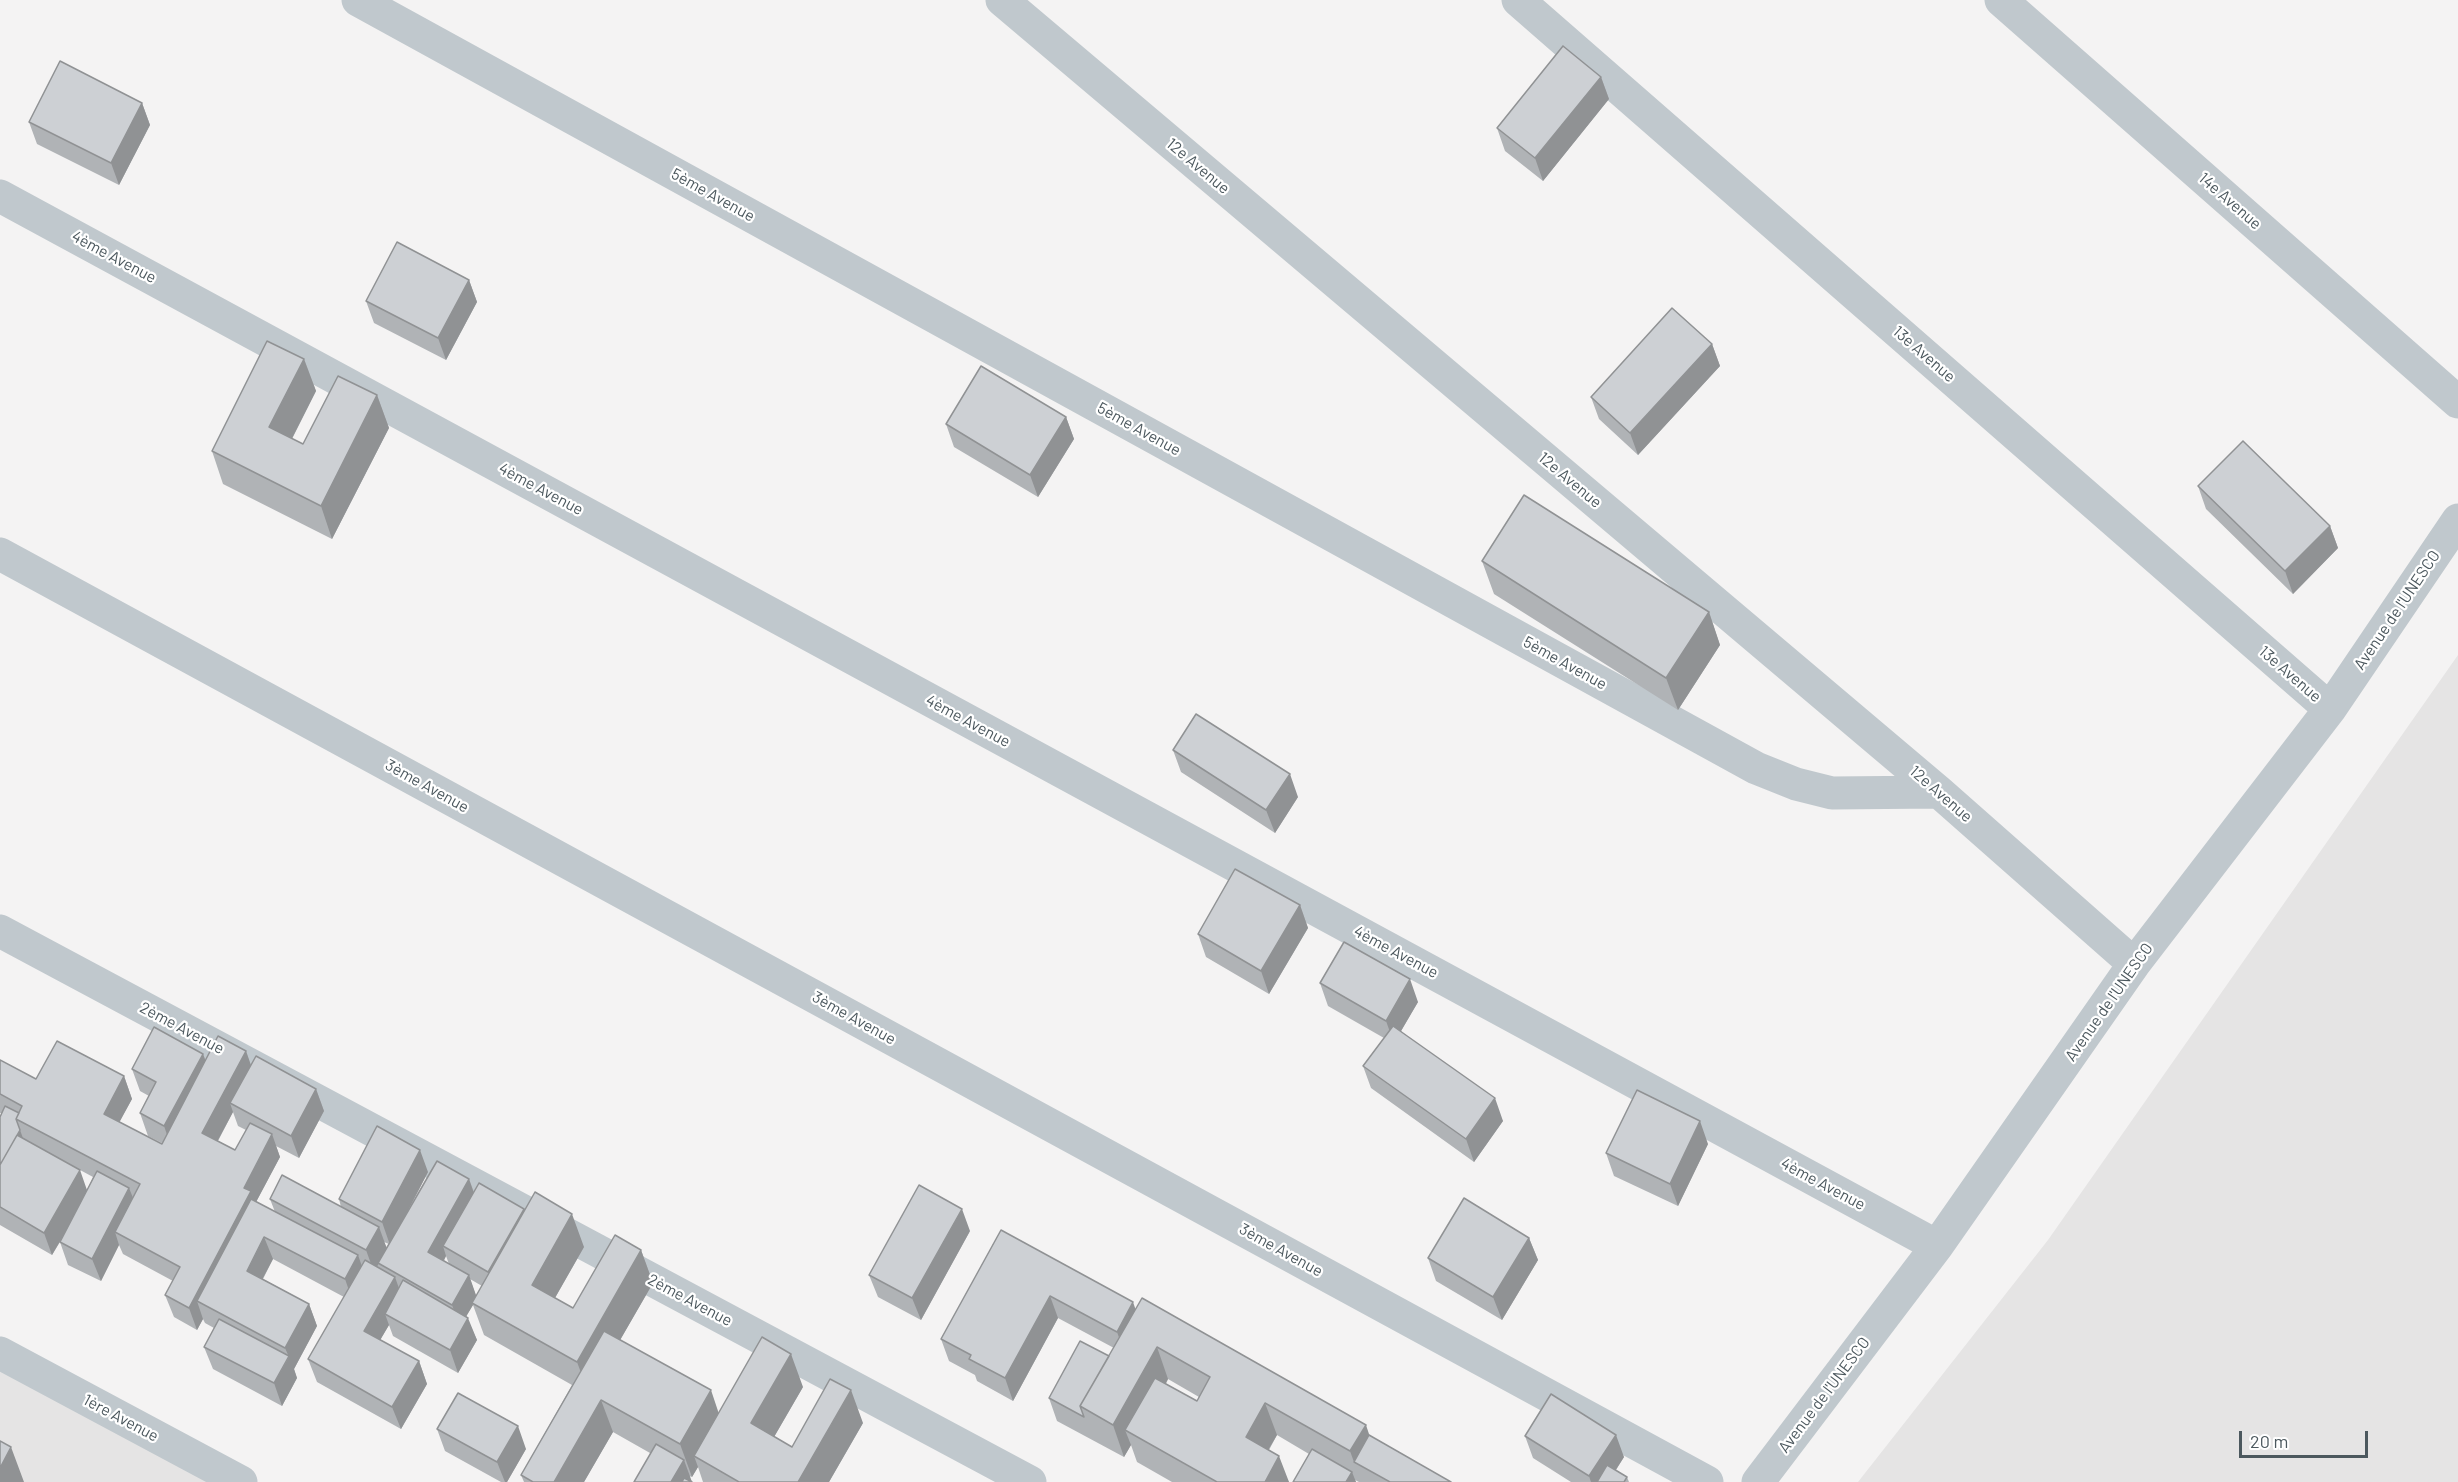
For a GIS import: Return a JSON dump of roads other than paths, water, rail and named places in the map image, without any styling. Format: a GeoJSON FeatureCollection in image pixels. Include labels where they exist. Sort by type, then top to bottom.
{"type":"FeatureCollection","features":[{"type":"Feature","properties":{"kind":"street","name":"5ème Avenue"},"geometry":{"type":"LineString","coordinates":[[358,0],[1756,768],[1796,784],[1832,793],[1939,792]]}},
{"type":"Feature","properties":{"kind":"street","name":"12e Avenue"},"geometry":{"type":"LineString","coordinates":[[1002,0],[1939,792],[2134,964]]}},
{"type":"Feature","properties":{"kind":"street","name":"13e Avenue"},"geometry":{"type":"LineString","coordinates":[[1518,0],[2330,709]]}},
{"type":"Feature","properties":{"kind":"street","name":"14e Avenue"},"geometry":{"type":"LineString","coordinates":[[2001,0],[2458,402]]}},
{"type":"Feature","properties":{"kind":"street","name":"4ème Avenue"},"geometry":{"type":"LineString","coordinates":[[0,196],[1937,1246]]}},
{"type":"Feature","properties":{"kind":"street","name":"Avenue de l'UNESCO"},"geometry":{"type":"LineString","coordinates":[[1758,1482],[1937,1246],[2134,964],[2330,709],[2458,520]]}},
{"type":"Feature","properties":{"kind":"street","name":"3ème Avenue"},"geometry":{"type":"LineString","coordinates":[[0,554],[1707,1482]]}},
{"type":"Feature","properties":{"kind":"street","name":"2ème Avenue"},"geometry":{"type":"LineString","coordinates":[[0,931],[1030,1482]]}},
{"type":"Feature","properties":{"kind":"street","name":"1ère Avenue"},"geometry":{"type":"LineString","coordinates":[[0,1353],[241,1482]]}}]}
